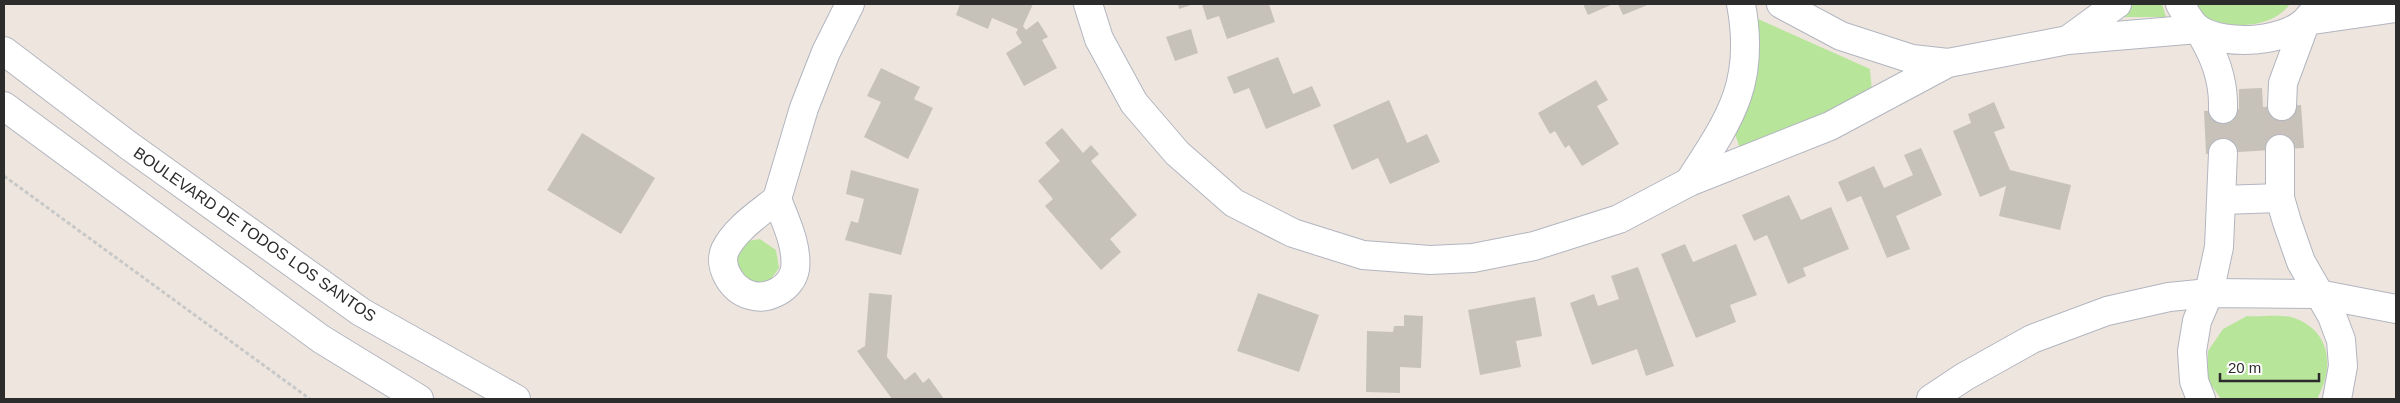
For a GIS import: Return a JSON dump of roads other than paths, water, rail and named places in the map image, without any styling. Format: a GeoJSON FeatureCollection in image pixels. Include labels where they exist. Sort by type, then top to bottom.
{"type":"FeatureCollection","features":[{"type":"Feature","properties":{"kind":"street"},"geometry":{"type":"LineString","coordinates":[[777,199],[804,108],[826,52],[850,4]]}},
{"type":"Feature","properties":{"kind":"street"},"geometry":{"type":"LineString","coordinates":[[1088,4],[1099,39],[1134,103],[1177,153],[1234,203],[1293,233],[1363,255],[1430,260],[1473,258],[1534,246],[1619,219],[1689,182],[1830,126],[1948,64],[2068,40],[2198,29],[2221,38],[2243,40],[2269,38],[2290,32],[2312,12],[2396,8]]}},
{"type":"Feature","properties":{"kind":"street"},"geometry":{"type":"LineString","coordinates":[[1689,182],[1728,122],[1742,81],[1746,32],[1740,4]]}},
{"type":"Feature","properties":{"kind":"street"},"geometry":{"type":"LineString","coordinates":[[1781,4],[1841,36],[1912,59],[1948,64]]}},
{"type":"Feature","properties":{"kind":"street"},"geometry":{"type":"LineString","coordinates":[[2068,40],[2117,4]]}},
{"type":"Feature","properties":{"kind":"street"},"geometry":{"type":"LineString","coordinates":[[2180,4],[2212,51],[2220,74],[2224,109]]}},
{"type":"Feature","properties":{"kind":"street"},"geometry":{"type":"LineString","coordinates":[[2282,106],[2283,83],[2312,12]]}},
{"type":"Feature","properties":{"kind":"street","name":"BOULEVARD DE TODOS LOS SANTOS"},"geometry":{"type":"LineString","coordinates":[[4,51],[128,145],[361,312],[516,399]]}},
{"type":"Feature","properties":{"kind":"street"},"geometry":{"type":"LineString","coordinates":[[4,106],[321,339],[419,399]]}},
{"type":"Feature","properties":{"kind":"street"},"geometry":{"type":"LineString","coordinates":[[2280,149],[2280,198],[2301,262],[2332,316],[2341,340],[2344,366],[2337,399]]}},
{"type":"Feature","properties":{"kind":"street"},"geometry":{"type":"LineString","coordinates":[[2201,399],[2194,381],[2192,350],[2197,321],[2209,293],[2219,247],[2223,153]]}},
{"type":"Feature","properties":{"kind":"street"},"geometry":{"type":"LineString","coordinates":[[2222,200],[2280,198]]}},
{"type":"Feature","properties":{"kind":"street"},"geometry":{"type":"LineString","coordinates":[[1931,399],[1964,377],[2032,339],[2107,311],[2169,297],[2209,293],[2318,294],[2396,309]]}},
{"type":"Feature","properties":{"kind":"tunnel"},"geometry":{"type":"LineString","coordinates":[[2280,149],[2282,106]]}},
{"type":"Feature","properties":{"kind":"tunnel"},"geometry":{"type":"LineString","coordinates":[[2223,109],[2223,153]]}}]}
